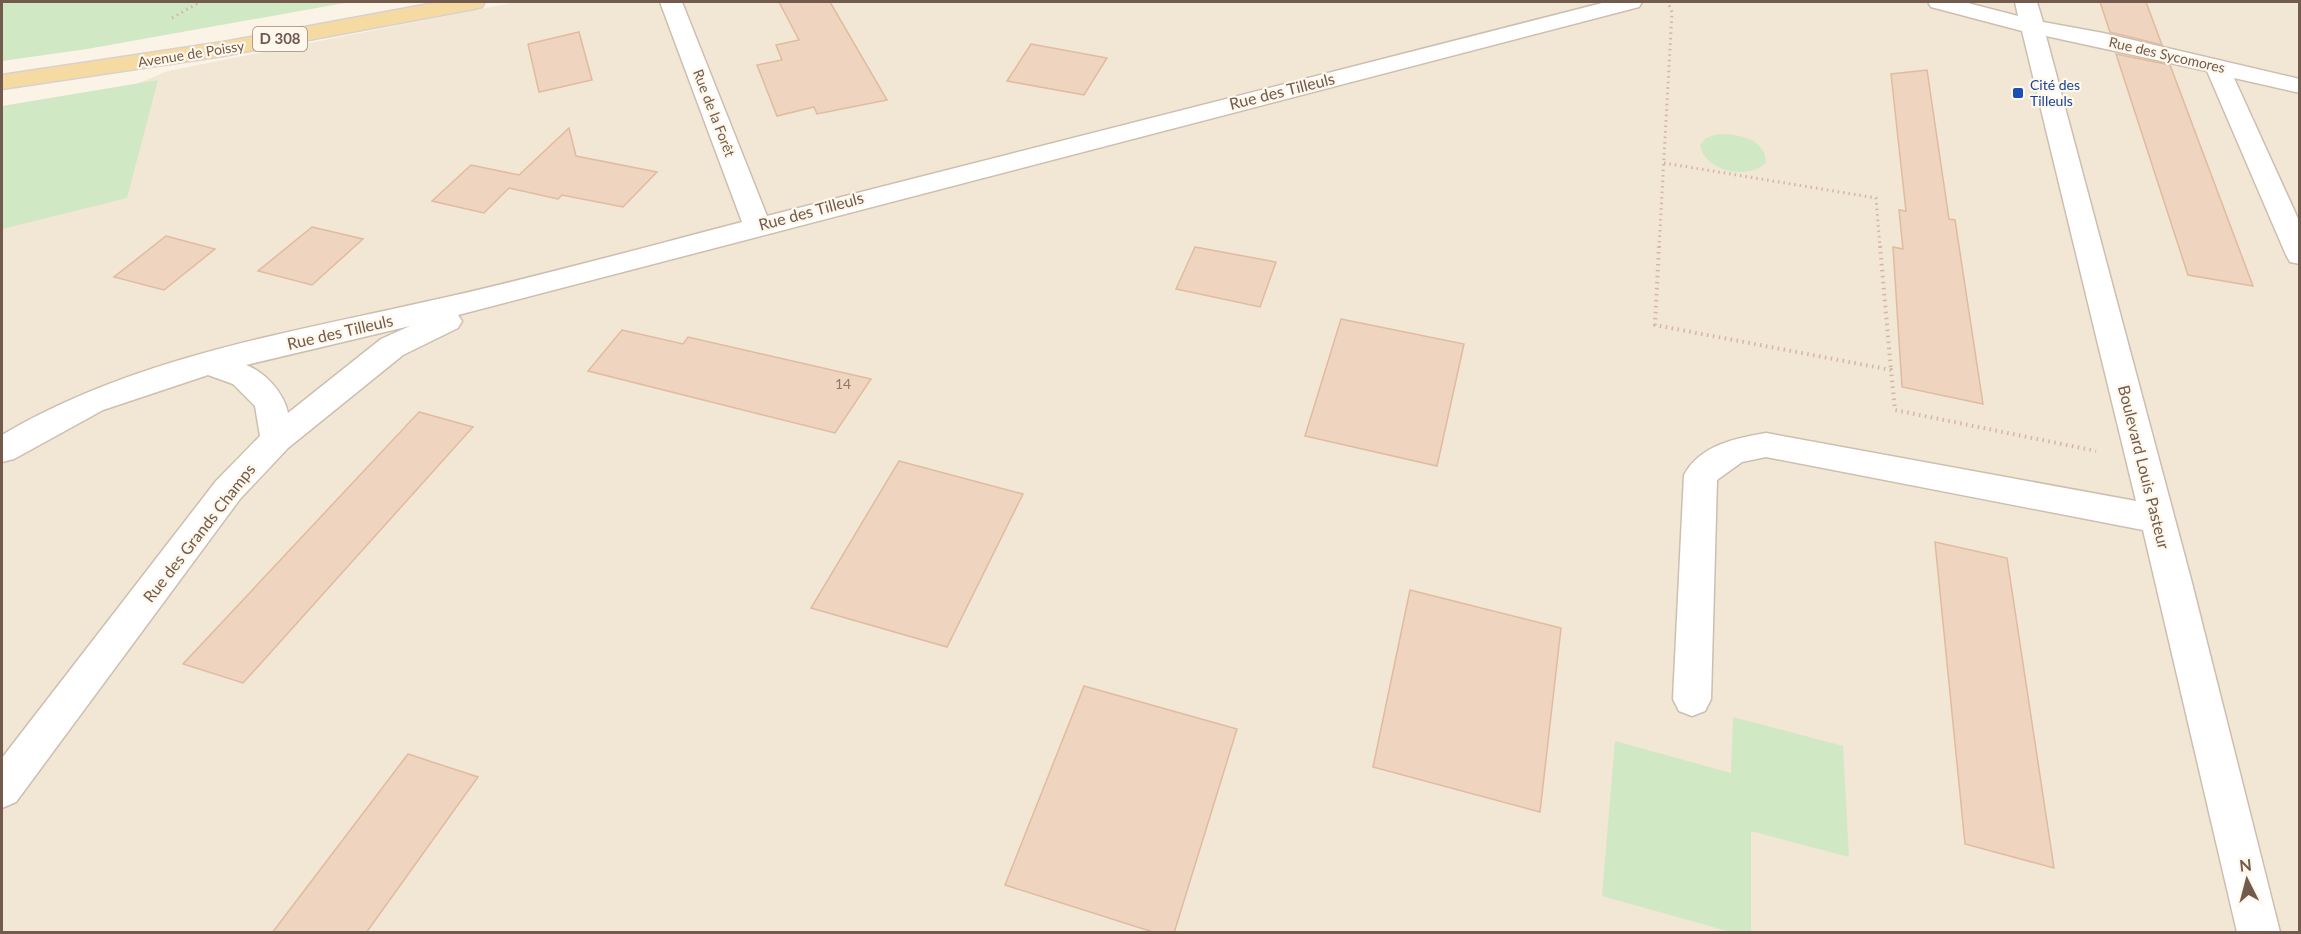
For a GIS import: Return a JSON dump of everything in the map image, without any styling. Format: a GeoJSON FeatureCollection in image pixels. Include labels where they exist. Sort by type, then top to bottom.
{"type":"FeatureCollection","features":[{"type":"Feature","properties":{"kind":"main road","name":"Avenue de Poissy"},"geometry":{"type":"LineString","coordinates":[[85,71],[315,33],[474,2]]}},
{"type":"Feature","properties":{"kind":"main road","name":"D 308"},"geometry":{"type":"LineString","coordinates":[[2,82],[85,71]]}},
{"type":"Feature","properties":{"kind":"main road","name":"D 308"},"geometry":{"type":"LineString","coordinates":[[2,88],[85,71]]}},
{"type":"Feature","properties":{"kind":"street","name":"Rue de la Forêt"},"geometry":{"type":"LineString","coordinates":[[671,2],[757,225]]}},
{"type":"Feature","properties":{"kind":"street","name":"Rue des Tilleuls"},"geometry":{"type":"LineString","coordinates":[[2,450],[40,427],[119,391],[209,363],[506,293],[757,225],[1631,2]]}},
{"type":"Feature","properties":{"kind":"street"},"geometry":{"type":"LineString","coordinates":[[1939,2],[2030,14]]}},
{"type":"Feature","properties":{"kind":"street","name":"Rue des Sycomores"},"geometry":{"type":"LineString","coordinates":[[2030,14],[2103,40],[2300,86]]}},
{"type":"Feature","properties":{"kind":"street","name":"Boulevard Louis Pasteur"},"geometry":{"type":"LineString","coordinates":[[2030,14],[2158,519],[2259,933]]}},
{"type":"Feature","properties":{"kind":"street"},"geometry":{"type":"LineString","coordinates":[[2217,67],[2300,255]]}},
{"type":"Feature","properties":{"kind":"street","name":"Rue des Grands Champs"},"geometry":{"type":"LineString","coordinates":[[2,789],[228,490],[277,439],[392,347],[506,293]]}},
{"type":"Feature","properties":{"kind":"street"},"geometry":{"type":"LineString","coordinates":[[209,363],[244,376],[270,402],[277,439]]}},
{"type":"Feature","properties":{"kind":"street"},"geometry":{"type":"LineString","coordinates":[[1692,699],[1701,475],[1733,451],[1766,445],[2158,519]]}},
{"type":"Feature","properties":{"kind":"path"},"geometry":{"type":"LineString","coordinates":[[1667,2],[1672,12],[1655,325],[1891,370]]}},
{"type":"Feature","properties":{"kind":"path"},"geometry":{"type":"LineString","coordinates":[[1664,163],[1876,198],[1895,410],[2143,461]]}},
{"type":"Feature","properties":{"kind":"shaded area"},"geometry":{"type":"Polygon","coordinates":[[[516,2],[2299,2],[2299,932],[2,932],[2,139],[168,71],[516,2]]]}},
{"type":"Feature","properties":{"kind":"green space"},"geometry":{"type":"Polygon","coordinates":[[[2,2],[350,2],[87,49],[2,61],[2,2]]]}},
{"type":"Feature","properties":{"kind":"green space"},"geometry":{"type":"Polygon","coordinates":[[[158,80],[127,198],[2,229],[2,106],[158,80]]]}},
{"type":"Feature","properties":{"kind":"green space"},"geometry":{"type":"Polygon","coordinates":[[[1718,134],[1734,135],[1756,143],[1761,148],[1766,163],[1749,171],[1739,172],[1718,167],[1710,162],[1700,145],[1706,138],[1718,134]]]}},
{"type":"Feature","properties":{"kind":"green space"},"geometry":{"type":"Polygon","coordinates":[[[1733,717],[1843,746],[1849,857],[1751,831],[1751,932],[1731,932],[1602,896],[1615,741],[1731,773],[1733,717]]]}},
{"type":"Feature","properties":{"kind":"building"},"geometry":{"type":"Polygon","coordinates":[[[779,2],[830,2],[887,100],[817,114],[814,107],[777,116],[757,65],[782,60],[776,45],[799,40],[779,2]]]}},
{"type":"Feature","properties":{"kind":"building"},"geometry":{"type":"Polygon","coordinates":[[[2100,2],[2146,2],[2162,45],[2110,32],[2100,2]]]}},
{"type":"Feature","properties":{"kind":"building"},"geometry":{"type":"Polygon","coordinates":[[[579,32],[592,80],[539,92],[528,44],[579,32]]]}},
{"type":"Feature","properties":{"kind":"building"},"geometry":{"type":"Polygon","coordinates":[[[1031,44],[1107,58],[1084,95],[1007,81],[1031,44]]]}},
{"type":"Feature","properties":{"kind":"building"},"geometry":{"type":"Polygon","coordinates":[[[2116,54],[2170,65],[2253,286],[2188,275],[2116,54]]]}},
{"type":"Feature","properties":{"kind":"building"},"geometry":{"type":"Polygon","coordinates":[[[1927,70],[1949,219],[1955,220],[1983,404],[1902,387],[1893,247],[1903,249],[1899,210],[1906,211],[1891,74],[1927,70]]]}},
{"type":"Feature","properties":{"kind":"building"},"geometry":{"type":"Polygon","coordinates":[[[569,128],[576,156],[657,172],[623,207],[562,195],[558,199],[509,188],[484,213],[432,201],[471,165],[519,175],[569,128]]]}},
{"type":"Feature","properties":{"kind":"building"},"geometry":{"type":"Polygon","coordinates":[[[312,227],[363,239],[312,285],[258,271],[312,227]]]}},
{"type":"Feature","properties":{"kind":"building"},"geometry":{"type":"Polygon","coordinates":[[[166,236],[215,249],[164,290],[114,277],[166,236]]]}},
{"type":"Feature","properties":{"kind":"building"},"geometry":{"type":"Polygon","coordinates":[[[1195,247],[1276,262],[1260,307],[1176,289],[1195,247]]]}},
{"type":"Feature","properties":{"kind":"building"},"geometry":{"type":"Polygon","coordinates":[[[1341,319],[1464,344],[1437,466],[1305,436],[1341,319]]]}},
{"type":"Feature","properties":{"kind":"building"},"geometry":{"type":"Polygon","coordinates":[[[622,330],[683,344],[688,337],[871,379],[835,433],[588,371],[622,330]]]}},
{"type":"Feature","properties":{"kind":"building"},"geometry":{"type":"Polygon","coordinates":[[[419,412],[473,427],[243,683],[183,664],[419,412]]]}},
{"type":"Feature","properties":{"kind":"building"},"geometry":{"type":"Polygon","coordinates":[[[899,461],[1023,494],[947,647],[811,608],[899,461]]]}},
{"type":"Feature","properties":{"kind":"building"},"geometry":{"type":"Polygon","coordinates":[[[1935,542],[2007,558],[2054,868],[1965,844],[1935,542]]]}},
{"type":"Feature","properties":{"kind":"building"},"geometry":{"type":"Polygon","coordinates":[[[1410,590],[1561,628],[1540,812],[1373,767],[1410,590]]]}},
{"type":"Feature","properties":{"kind":"building"},"geometry":{"type":"Polygon","coordinates":[[[1084,686],[1237,729],[1174,933],[1156,933],[1005,885],[1084,686]]]}},
{"type":"Feature","properties":{"kind":"building"},"geometry":{"type":"Polygon","coordinates":[[[408,754],[478,777],[366,933],[272,933],[408,754]]]}},
{"type":"Feature","properties":{"kind":"place","name":"Cité des Tilleuls"},"geometry":{"type":"Point","coordinates":[2018,93]}}]}
